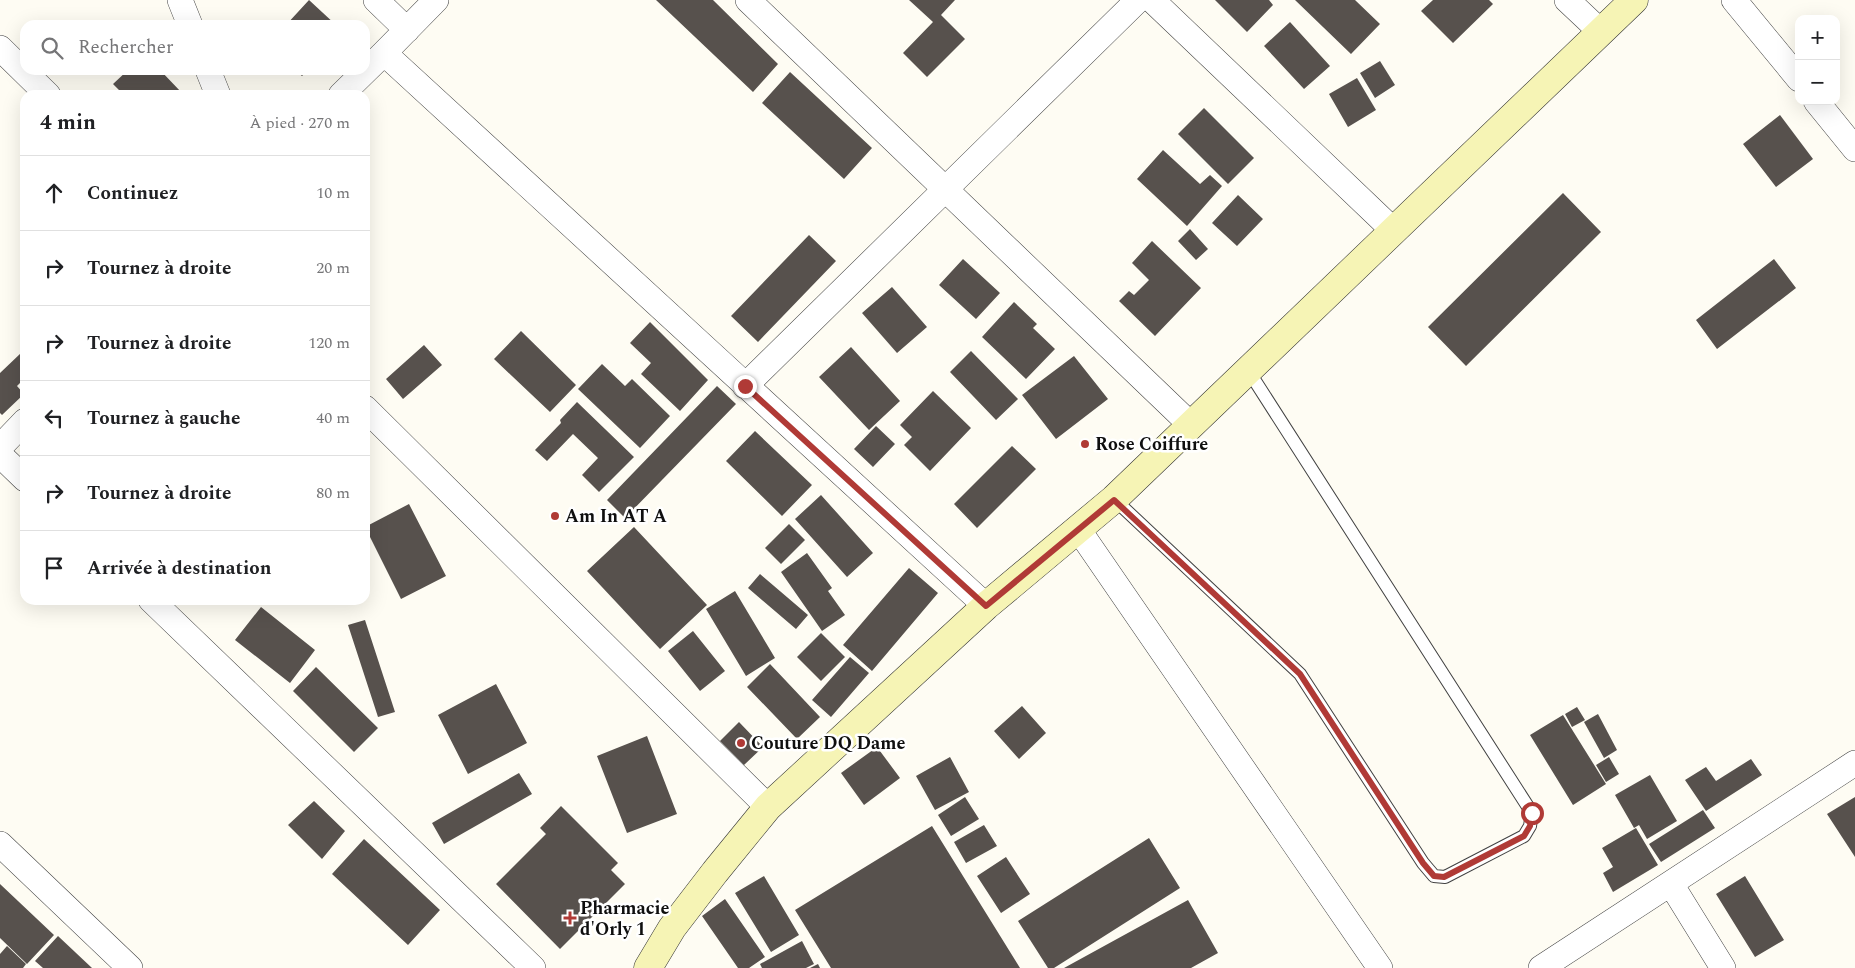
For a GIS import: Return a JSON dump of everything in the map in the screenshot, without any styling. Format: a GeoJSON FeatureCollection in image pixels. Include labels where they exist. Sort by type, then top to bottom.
{"type":"FeatureCollection","features":[{"type":"Feature","properties":{"kind":"street"},"geometry":{"type":"LineString","coordinates":[[180,0],[188,20]]}},
{"type":"Feature","properties":{"kind":"street"},"geometry":{"type":"LineString","coordinates":[[376,0],[407,30]]}},
{"type":"Feature","properties":{"kind":"street"},"geometry":{"type":"LineString","coordinates":[[370,67],[436,0]]}},
{"type":"Feature","properties":{"kind":"street"},"geometry":{"type":"LineString","coordinates":[[748,0],[1191,425]]}},
{"type":"Feature","properties":{"kind":"street"},"geometry":{"type":"LineString","coordinates":[[745,386],[1138,0]]}},
{"type":"Feature","properties":{"kind":"street"},"geometry":{"type":"LineString","coordinates":[[1152,0],[1394,231]]}},
{"type":"Feature","properties":{"kind":"street"},"geometry":{"type":"LineString","coordinates":[[1567,0],[1601,32]]}},
{"type":"Feature","properties":{"kind":"street"},"geometry":{"type":"LineString","coordinates":[[648,968],[672,928],[768,807],[986,606],[1114,500],[1634,0]]}},
{"type":"Feature","properties":{"kind":"street"},"geometry":{"type":"LineString","coordinates":[[1734,0],[1795,74]]}},
{"type":"Feature","properties":{"kind":"street"},"geometry":{"type":"LineString","coordinates":[[0,48],[20,68]]}},
{"type":"Feature","properties":{"kind":"street"},"geometry":{"type":"LineString","coordinates":[[384,53],[986,606]]}},
{"type":"Feature","properties":{"kind":"street"},"geometry":{"type":"LineString","coordinates":[[28,75],[43,90]]}},
{"type":"Feature","properties":{"kind":"street"},"geometry":{"type":"LineString","coordinates":[[210,75],[216,90]]}},
{"type":"Feature","properties":{"kind":"street"},"geometry":{"type":"LineString","coordinates":[[346,90],[361,75]]}},
{"type":"Feature","properties":{"kind":"street"},"geometry":{"type":"LineString","coordinates":[[1819,105],[1855,149]]}},
{"type":"Feature","properties":{"kind":"street"},"geometry":{"type":"LineString","coordinates":[[370,413],[768,807]]}},
{"type":"Feature","properties":{"kind":"street"},"geometry":{"type":"LineString","coordinates":[[0,447],[20,425]]}},
{"type":"Feature","properties":{"kind":"street"},"geometry":{"type":"LineString","coordinates":[[0,455],[20,474]]}},
{"type":"Feature","properties":{"kind":"street"},"geometry":{"type":"LineString","coordinates":[[1078,529],[1380,968]]}},
{"type":"Feature","properties":{"kind":"street"},"geometry":{"type":"LineString","coordinates":[[156,605],[533,968]]}},
{"type":"Feature","properties":{"kind":"street"},"geometry":{"type":"LineString","coordinates":[[1541,968],[1855,763]]}},
{"type":"Feature","properties":{"kind":"street"},"geometry":{"type":"LineString","coordinates":[[0,844],[130,968]]}},
{"type":"Feature","properties":{"kind":"street"},"geometry":{"type":"LineString","coordinates":[[1672,884],[1723,968]]}},
{"type":"Feature","properties":{"kind":"lane"},"geometry":{"type":"LineString","coordinates":[[1114,500],[1300,674],[1423,863],[1434,876],[1444,877],[1524,836],[1530,826],[1532,813],[1248,370]]}},
{"type":"Feature","properties":{"kind":"building"},"geometry":{"type":"Polygon","coordinates":[[[309,0],[331,20],[291,20],[309,0]]]}},
{"type":"Feature","properties":{"kind":"building"},"geometry":{"type":"Polygon","coordinates":[[[656,0],[713,0],[778,64],[753,92],[656,0]]]}},
{"type":"Feature","properties":{"kind":"building"},"geometry":{"type":"Polygon","coordinates":[[[909,0],[955,0],[941,15],[965,39],[927,77],[903,53],[933,22],[909,0]]]}},
{"type":"Feature","properties":{"kind":"building"},"geometry":{"type":"Polygon","coordinates":[[[1215,0],[1269,0],[1273,5],[1247,32],[1215,0]]]}},
{"type":"Feature","properties":{"kind":"building"},"geometry":{"type":"Polygon","coordinates":[[[1295,0],[1355,0],[1380,24],[1351,54],[1295,0]]]}},
{"type":"Feature","properties":{"kind":"building"},"geometry":{"type":"Polygon","coordinates":[[[1433,0],[1489,0],[1493,4],[1453,43],[1421,11],[1433,0]]]}},
{"type":"Feature","properties":{"kind":"building"},"geometry":{"type":"Polygon","coordinates":[[[1290,22],[1330,66],[1304,89],[1264,46],[1290,22]]]}},
{"type":"Feature","properties":{"kind":"building"},"geometry":{"type":"Polygon","coordinates":[[[1380,61],[1395,85],[1375,98],[1360,73],[1380,61]]]}},
{"type":"Feature","properties":{"kind":"building"},"geometry":{"type":"Polygon","coordinates":[[[790,72],[872,148],[844,179],[762,103],[790,72]]]}},
{"type":"Feature","properties":{"kind":"building"},"geometry":{"type":"Polygon","coordinates":[[[123,75],[165,75],[179,90],[119,90],[113,84],[123,75]]]}},
{"type":"Feature","properties":{"kind":"building"},"geometry":{"type":"Polygon","coordinates":[[[1357,78],[1376,110],[1348,127],[1329,94],[1357,78]]]}},
{"type":"Feature","properties":{"kind":"building"},"geometry":{"type":"Polygon","coordinates":[[[1204,108],[1254,158],[1228,184],[1178,134],[1204,108]]]}},
{"type":"Feature","properties":{"kind":"building"},"geometry":{"type":"Polygon","coordinates":[[[1780,115],[1813,159],[1776,187],[1743,144],[1780,115]]]}},
{"type":"Feature","properties":{"kind":"building"},"geometry":{"type":"Polygon","coordinates":[[[1163,150],[1200,184],[1210,175],[1222,186],[1187,226],[1137,179],[1163,150]]]}},
{"type":"Feature","properties":{"kind":"building"},"geometry":{"type":"Polygon","coordinates":[[[1563,193],[1601,232],[1466,366],[1428,327],[1563,193]]]}},
{"type":"Feature","properties":{"kind":"building"},"geometry":{"type":"Polygon","coordinates":[[[1238,195],[1263,219],[1237,246],[1212,223],[1238,195]]]}},
{"type":"Feature","properties":{"kind":"building"},"geometry":{"type":"Polygon","coordinates":[[[1190,229],[1208,249],[1196,260],[1178,241],[1190,229]]]}},
{"type":"Feature","properties":{"kind":"building"},"geometry":{"type":"Polygon","coordinates":[[[809,235],[836,261],[758,342],[731,316],[809,235]]]}},
{"type":"Feature","properties":{"kind":"building"},"geometry":{"type":"Polygon","coordinates":[[[1152,241],[1201,288],[1155,336],[1119,301],[1129,291],[1134,295],[1149,280],[1132,263],[1152,241]]]}},
{"type":"Feature","properties":{"kind":"building"},"geometry":{"type":"Polygon","coordinates":[[[963,259],[1000,293],[976,319],[939,285],[963,259]]]}},
{"type":"Feature","properties":{"kind":"building"},"geometry":{"type":"Polygon","coordinates":[[[1774,259],[1796,288],[1717,349],[1696,320],[1774,259]]]}},
{"type":"Feature","properties":{"kind":"building"},"geometry":{"type":"Polygon","coordinates":[[[892,287],[927,327],[897,353],[862,313],[892,287]]]}},
{"type":"Feature","properties":{"kind":"building"},"geometry":{"type":"Polygon","coordinates":[[[1014,302],[1037,324],[1033,328],[1055,349],[1026,379],[982,337],[1014,302]]]}},
{"type":"Feature","properties":{"kind":"building"},"geometry":{"type":"Polygon","coordinates":[[[650,322],[708,380],[680,411],[641,374],[651,363],[630,343],[650,322]]]}},
{"type":"Feature","properties":{"kind":"building"},"geometry":{"type":"Polygon","coordinates":[[[521,331],[576,385],[550,412],[494,359],[521,331]]]}},
{"type":"Feature","properties":{"kind":"building"},"geometry":{"type":"Polygon","coordinates":[[[424,345],[442,365],[403,399],[386,379],[424,345]]]}},
{"type":"Feature","properties":{"kind":"building"},"geometry":{"type":"Polygon","coordinates":[[[851,347],[900,401],[869,430],[819,377],[851,347]]]}},
{"type":"Feature","properties":{"kind":"building"},"geometry":{"type":"Polygon","coordinates":[[[971,351],[1018,399],[996,420],[950,372],[971,351]]]}},
{"type":"Feature","properties":{"kind":"building"},"geometry":{"type":"Polygon","coordinates":[[[20,354],[20,383],[17,386],[20,389],[20,398],[2,415],[0,413],[0,373],[20,354]]]}},
{"type":"Feature","properties":{"kind":"building"},"geometry":{"type":"Polygon","coordinates":[[[1074,356],[1108,399],[1056,439],[1022,395],[1074,356]]]}},
{"type":"Feature","properties":{"kind":"building"},"geometry":{"type":"Polygon","coordinates":[[[602,364],[625,386],[632,379],[670,416],[640,448],[578,389],[602,364]]]}},
{"type":"Feature","properties":{"kind":"building"},"geometry":{"type":"Polygon","coordinates":[[[717,386],[736,404],[625,518],[607,500],[717,386]]]}},
{"type":"Feature","properties":{"kind":"building"},"geometry":{"type":"Polygon","coordinates":[[[933,391],[971,428],[930,471],[904,445],[912,437],[900,425],[933,391]]]}},
{"type":"Feature","properties":{"kind":"building"},"geometry":{"type":"Polygon","coordinates":[[[577,402],[634,457],[599,492],[582,475],[598,458],[573,434],[547,461],[535,450],[561,423],[560,420],[577,402]]]}},
{"type":"Feature","properties":{"kind":"building"},"geometry":{"type":"Polygon","coordinates":[[[876,426],[895,444],[873,467],[854,449],[876,426]]]}},
{"type":"Feature","properties":{"kind":"building"},"geometry":{"type":"Polygon","coordinates":[[[755,431],[812,485],[782,516],[726,461],[755,431]]]}},
{"type":"Feature","properties":{"kind":"building"},"geometry":{"type":"Polygon","coordinates":[[[1012,446],[1036,469],[977,528],[954,504],[1012,446]]]}},
{"type":"Feature","properties":{"kind":"building"},"geometry":{"type":"Polygon","coordinates":[[[821,495],[873,553],[847,577],[795,519],[821,495]]]}},
{"type":"Feature","properties":{"kind":"building"},"geometry":{"type":"Polygon","coordinates":[[[409,504],[446,576],[401,599],[370,537],[370,524],[409,504]]]}},
{"type":"Feature","properties":{"kind":"building"},"geometry":{"type":"Polygon","coordinates":[[[789,524],[805,540],[781,564],[765,548],[789,524]]]}},
{"type":"Feature","properties":{"kind":"building"},"geometry":{"type":"Polygon","coordinates":[[[634,527],[707,605],[660,649],[587,571],[634,527]]]}},
{"type":"Feature","properties":{"kind":"building"},"geometry":{"type":"Polygon","coordinates":[[[807,553],[832,588],[828,591],[845,615],[822,631],[781,572],[807,553]]]}},
{"type":"Feature","properties":{"kind":"building"},"geometry":{"type":"Polygon","coordinates":[[[909,568],[938,593],[872,671],[843,645],[909,568]]]}},
{"type":"Feature","properties":{"kind":"building"},"geometry":{"type":"Polygon","coordinates":[[[760,574],[808,615],[796,629],[748,588],[760,574]]]}},
{"type":"Feature","properties":{"kind":"building"},"geometry":{"type":"Polygon","coordinates":[[[735,591],[775,658],[746,676],[706,609],[735,591]]]}},
{"type":"Feature","properties":{"kind":"building"},"geometry":{"type":"Polygon","coordinates":[[[261,607],[315,650],[290,683],[235,640],[261,607]]]}},
{"type":"Feature","properties":{"kind":"building"},"geometry":{"type":"Polygon","coordinates":[[[365,620],[395,712],[378,717],[348,625],[365,620]]]}},
{"type":"Feature","properties":{"kind":"building"},"geometry":{"type":"Polygon","coordinates":[[[693,631],[725,671],[700,691],[668,651],[693,631]]]}},
{"type":"Feature","properties":{"kind":"building"},"geometry":{"type":"Polygon","coordinates":[[[821,633],[845,657],[821,681],[797,657],[821,633]]]}},
{"type":"Feature","properties":{"kind":"building"},"geometry":{"type":"Polygon","coordinates":[[[850,657],[869,673],[831,717],[812,700],[850,657]]]}},
{"type":"Feature","properties":{"kind":"building"},"geometry":{"type":"Polygon","coordinates":[[[770,664],[820,717],[797,739],[747,687],[770,664]]]}},
{"type":"Feature","properties":{"kind":"building"},"geometry":{"type":"Polygon","coordinates":[[[316,667],[378,728],[354,752],[293,691],[316,667]]]}},
{"type":"Feature","properties":{"kind":"building"},"geometry":{"type":"Polygon","coordinates":[[[496,684],[527,743],[468,774],[438,715],[496,684]]]}},
{"type":"Feature","properties":{"kind":"building"},"geometry":{"type":"Polygon","coordinates":[[[1022,706],[1046,733],[1019,759],[994,731],[1022,706]]]}},
{"type":"Feature","properties":{"kind":"building"},"geometry":{"type":"Polygon","coordinates":[[[1577,707],[1585,720],[1572,727],[1565,714],[1577,707]]]}},
{"type":"Feature","properties":{"kind":"building"},"geometry":{"type":"Polygon","coordinates":[[[1598,714],[1617,750],[1604,758],[1584,722],[1598,714]]]}},
{"type":"Feature","properties":{"kind":"building"},"geometry":{"type":"Polygon","coordinates":[[[1563,715],[1606,784],[1573,805],[1530,735],[1563,715]]]}},
{"type":"Feature","properties":{"kind":"building"},"geometry":{"type":"Polygon","coordinates":[[[739,722],[763,747],[744,765],[720,741],[739,722]]]}},
{"type":"Feature","properties":{"kind":"building"},"geometry":{"type":"Polygon","coordinates":[[[647,736],[677,814],[627,833],[597,756],[647,736]]]}},
{"type":"Feature","properties":{"kind":"building"},"geometry":{"type":"Polygon","coordinates":[[[877,747],[900,778],[864,805],[841,773],[877,747]]]}},
{"type":"Feature","properties":{"kind":"building"},"geometry":{"type":"Polygon","coordinates":[[[950,757],[969,792],[935,810],[916,776],[950,757]]]}},
{"type":"Feature","properties":{"kind":"building"},"geometry":{"type":"Polygon","coordinates":[[[1609,757],[1619,774],[1606,782],[1596,765],[1609,757]]]}},
{"type":"Feature","properties":{"kind":"building"},"geometry":{"type":"Polygon","coordinates":[[[1751,759],[1762,775],[1706,811],[1685,780],[1706,767],[1716,781],[1751,759]]]}},
{"type":"Feature","properties":{"kind":"building"},"geometry":{"type":"Polygon","coordinates":[[[519,773],[532,794],[444,844],[432,823],[519,773]]]}},
{"type":"Feature","properties":{"kind":"building"},"geometry":{"type":"Polygon","coordinates":[[[1650,775],[1677,821],[1647,839],[1639,825],[1634,828],[1615,795],[1650,775]]]}},
{"type":"Feature","properties":{"kind":"building"},"geometry":{"type":"Polygon","coordinates":[[[965,797],[979,819],[951,836],[938,815],[965,797]]]}},
{"type":"Feature","properties":{"kind":"building"},"geometry":{"type":"Polygon","coordinates":[[[1855,797],[1855,857],[1827,814],[1855,797]]]}},
{"type":"Feature","properties":{"kind":"building"},"geometry":{"type":"Polygon","coordinates":[[[314,801],[345,831],[322,859],[288,825],[314,801]]]}},
{"type":"Feature","properties":{"kind":"building"},"geometry":{"type":"Polygon","coordinates":[[[561,806],[618,863],[611,870],[625,884],[560,949],[496,884],[546,834],[540,828],[561,806]]]}},
{"type":"Feature","properties":{"kind":"building"},"geometry":{"type":"Polygon","coordinates":[[[1703,810],[1715,828],[1661,862],[1649,844],[1703,810]]]}},
{"type":"Feature","properties":{"kind":"building"},"geometry":{"type":"Polygon","coordinates":[[[984,825],[997,846],[966,863],[954,842],[984,825]]]}},
{"type":"Feature","properties":{"kind":"building"},"geometry":{"type":"Polygon","coordinates":[[[932,826],[1020,968],[831,968],[795,910],[932,826]]]}},
{"type":"Feature","properties":{"kind":"building"},"geometry":{"type":"Polygon","coordinates":[[[1636,828],[1658,865],[1613,892],[1603,873],[1613,867],[1602,848],[1636,828]]]}},
{"type":"Feature","properties":{"kind":"building"},"geometry":{"type":"Polygon","coordinates":[[[1149,838],[1180,888],[1054,968],[1048,968],[1018,921],[1149,838]]]}},
{"type":"Feature","properties":{"kind":"building"},"geometry":{"type":"Polygon","coordinates":[[[364,839],[440,910],[408,945],[332,874],[364,839]]]}},
{"type":"Feature","properties":{"kind":"building"},"geometry":{"type":"Polygon","coordinates":[[[1006,857],[1030,894],[1001,913],[977,876],[1006,857]]]}},
{"type":"Feature","properties":{"kind":"building"},"geometry":{"type":"Polygon","coordinates":[[[764,876],[799,935],[771,952],[735,893],[764,876]]]}},
{"type":"Feature","properties":{"kind":"building"},"geometry":{"type":"Polygon","coordinates":[[[1745,876],[1784,940],[1755,957],[1716,894],[1745,876]]]}},
{"type":"Feature","properties":{"kind":"building"},"geometry":{"type":"Polygon","coordinates":[[[0,884],[54,935],[27,964],[0,938],[0,884]]]}},
{"type":"Feature","properties":{"kind":"building"},"geometry":{"type":"Polygon","coordinates":[[[725,899],[765,957],[749,968],[738,968],[702,916],[725,899]]]}},
{"type":"Feature","properties":{"kind":"building"},"geometry":{"type":"Polygon","coordinates":[[[1188,900],[1218,953],[1191,968],[1064,968],[1188,900]]]}},
{"type":"Feature","properties":{"kind":"building"},"geometry":{"type":"Polygon","coordinates":[[[58,936],[92,968],[43,968],[35,961],[58,936]]]}},
{"type":"Feature","properties":{"kind":"building"},"geometry":{"type":"Polygon","coordinates":[[[802,941],[814,964],[806,968],[762,968],[760,964],[802,941]]]}},
{"type":"Feature","properties":{"kind":"building"},"geometry":{"type":"Polygon","coordinates":[[[7,946],[26,964],[23,968],[0,968],[0,954],[7,946]]]}},
{"type":"Feature","properties":{"kind":"building"},"geometry":{"type":"Polygon","coordinates":[[[818,964],[820,968],[810,968],[818,964]]]}},
{"type":"Feature","properties":{"kind":"place","name":"Rose Coiffure"},"geometry":{"type":"Point","coordinates":[1085,444]}},
{"type":"Feature","properties":{"kind":"place","name":"Am In AT A"},"geometry":{"type":"Point","coordinates":[555,516]}},
{"type":"Feature","properties":{"kind":"place","name":"Couture DQ Dame"},"geometry":{"type":"Point","coordinates":[741,743]}},
{"type":"Feature","properties":{"kind":"place","name":"Pharmacie d'Orly 1"},"geometry":{"type":"Point","coordinates":[570,918]}},
{"type":"Feature","properties":{"kind":"route"},"geometry":{"type":"LineString","coordinates":[[745,386],[986,606],[1114,500],[1300,674],[1423,863],[1434,876],[1444,877],[1524,836],[1530,826],[1532,813]]}}]}
